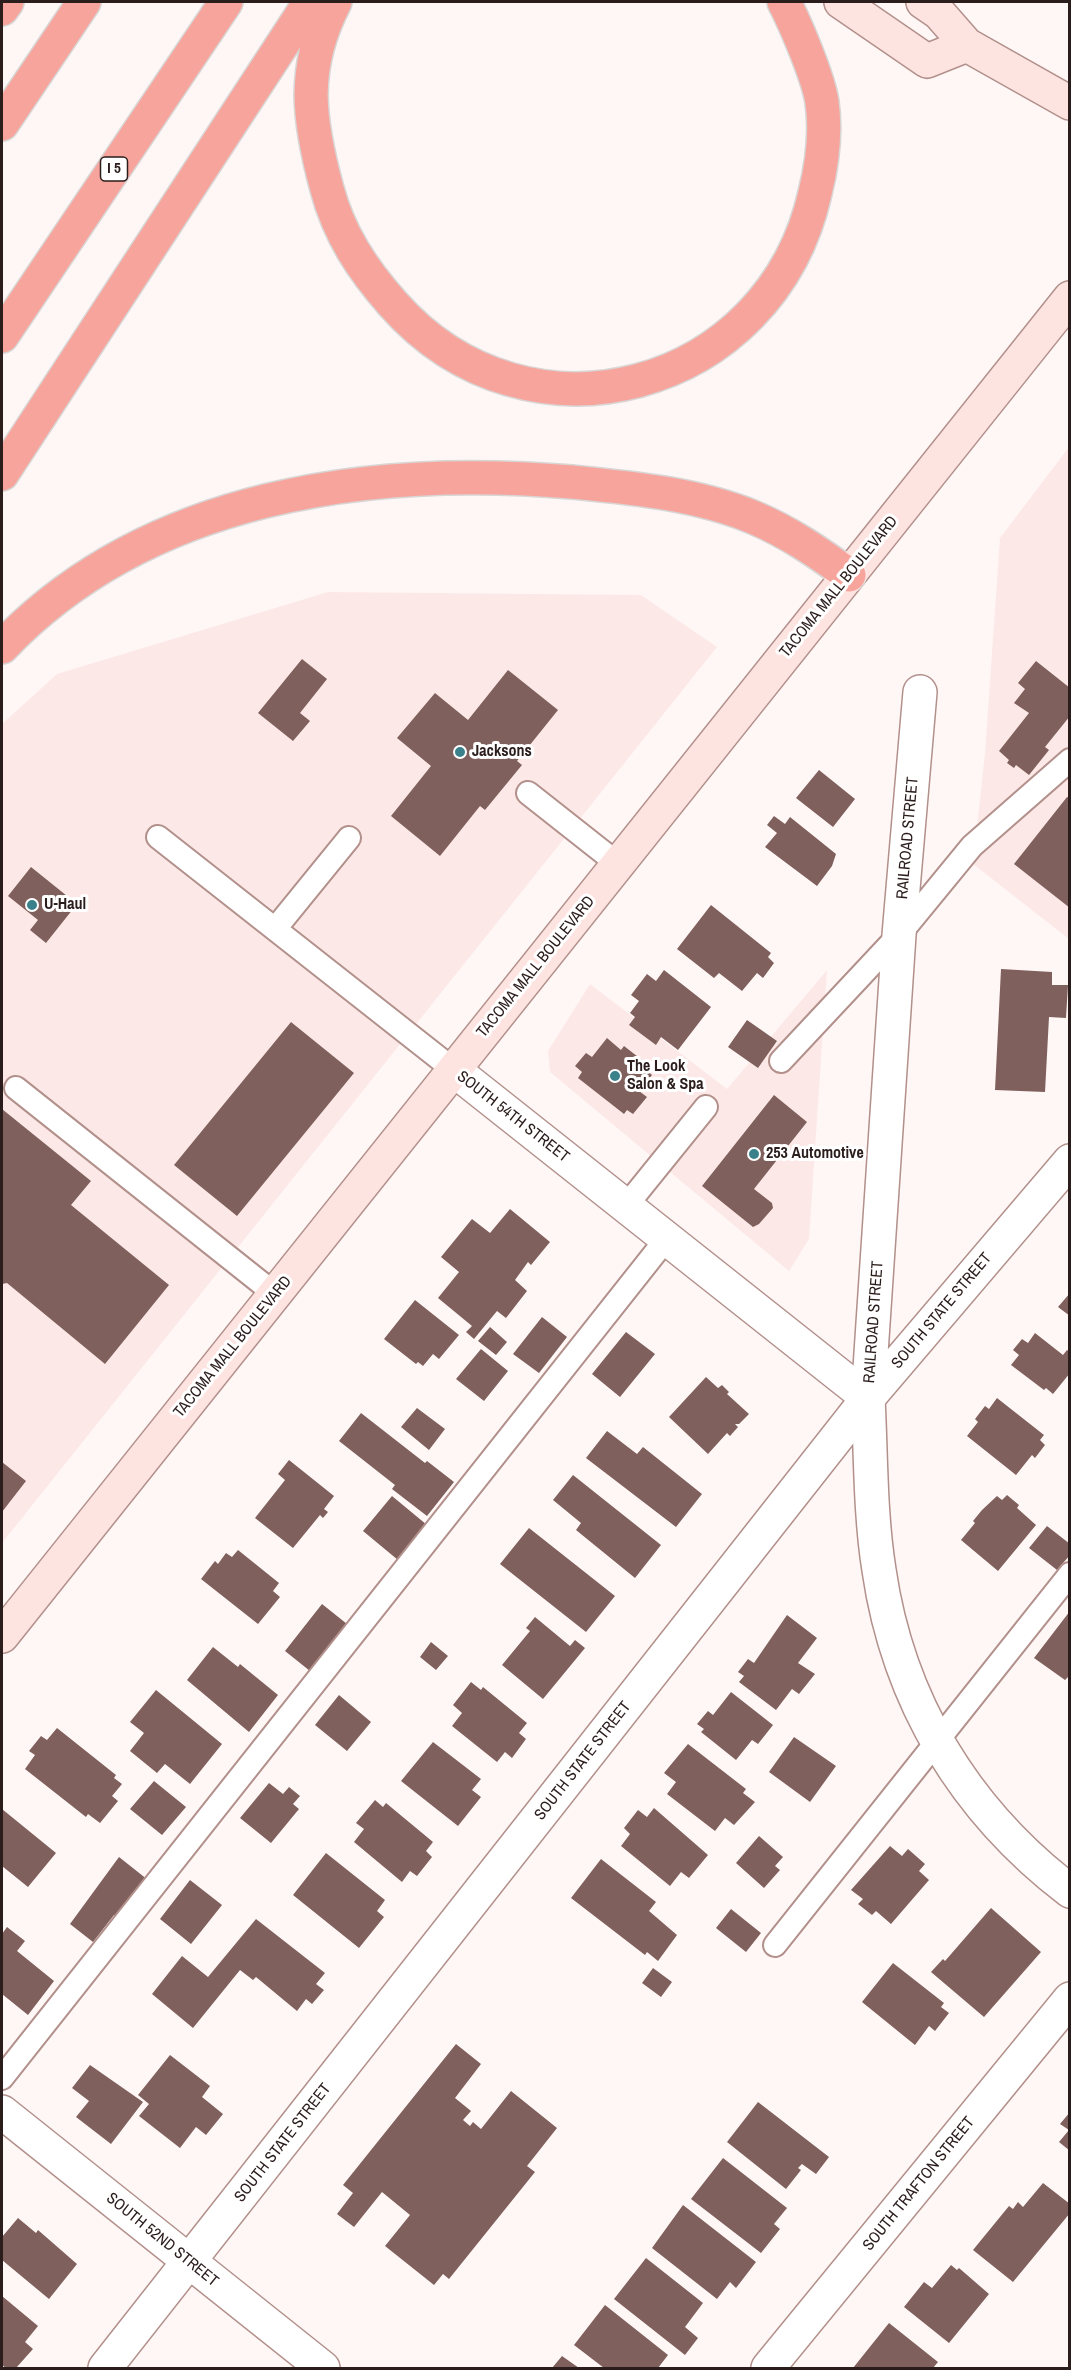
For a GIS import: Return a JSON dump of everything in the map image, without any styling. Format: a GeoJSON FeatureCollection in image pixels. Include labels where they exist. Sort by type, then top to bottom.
{"type":"FeatureCollection","features":[{"type":"Feature","properties":{"kind":"highway"},"geometry":{"type":"LineString","coordinates":[[2,9],[7,2]]}},
{"type":"Feature","properties":{"kind":"highway"},"geometry":{"type":"LineString","coordinates":[[2,124],[84,2]]}},
{"type":"Feature","properties":{"kind":"highway","name":"I 5"},"geometry":{"type":"LineString","coordinates":[[2,336],[226,2]]}},
{"type":"Feature","properties":{"kind":"highway"},"geometry":{"type":"LineString","coordinates":[[2,474],[310,2]]}},
{"type":"Feature","properties":{"kind":"highway"},"geometry":{"type":"LineString","coordinates":[[335,2],[323,25],[310,74],[313,129],[330,200],[348,246],[371,279],[410,323],[456,357],[510,381],[565,389],[608,386],[634,381],[678,367],[702,355],[721,342],[752,311],[791,261],[813,205],[822,148],[822,101],[793,20],[784,2]]}},
{"type":"Feature","properties":{"kind":"highway"},"geometry":{"type":"LineString","coordinates":[[2,647],[70,587],[146,543],[224,512],[296,493],[370,481],[422,477],[511,477],[611,486],[682,497],[728,508],[784,531],[849,575]]}},
{"type":"Feature","properties":{"kind":"main road"},"geometry":{"type":"LineString","coordinates":[[841,2],[927,61],[967,45]]}},
{"type":"Feature","properties":{"kind":"main road"},"geometry":{"type":"LineString","coordinates":[[923,2],[939,13],[967,45],[1070,103]]}},
{"type":"Feature","properties":{"kind":"main road","name":"TACOMA MALL BOULEVARD"},"geometry":{"type":"LineString","coordinates":[[2,1636],[1070,297]]}},
{"type":"Feature","properties":{"kind":"street","name":"RAILROAD STREET"},"geometry":{"type":"LineString","coordinates":[[920,692],[899,935],[868,1398],[875,1533],[887,1615],[912,1691],[936,1743],[969,1791],[995,1823],[1023,1852],[1070,1891]]}},
{"type":"Feature","properties":{"kind":"street","name":"SOUTH 54TH STREET"},"geometry":{"type":"LineString","coordinates":[[453,1070],[868,1398]]}},
{"type":"Feature","properties":{"kind":"street","name":"SOUTH STATE STREET"},"geometry":{"type":"LineString","coordinates":[[105,2368],[868,1398],[1070,1161]]}},
{"type":"Feature","properties":{"kind":"street","name":"SOUTH TRAFTON STREET"},"geometry":{"type":"LineString","coordinates":[[768,2368],[1070,1999]]}},
{"type":"Feature","properties":{"kind":"street","name":"SOUTH 52ND STREET"},"geometry":{"type":"LineString","coordinates":[[2,2112],[323,2368]]}},
{"type":"Feature","properties":{"kind":"lane"},"geometry":{"type":"LineString","coordinates":[[781,1061],[899,935],[972,846],[1070,760]]}},
{"type":"Feature","properties":{"kind":"lane"},"geometry":{"type":"LineString","coordinates":[[528,793],[618,864]]}},
{"type":"Feature","properties":{"kind":"lane","name":"SOUTH 54TH STREET"},"geometry":{"type":"LineString","coordinates":[[158,837],[453,1070]]}},
{"type":"Feature","properties":{"kind":"lane"},"geometry":{"type":"LineString","coordinates":[[275,929],[349,838]]}},
{"type":"Feature","properties":{"kind":"lane"},"geometry":{"type":"LineString","coordinates":[[16,1088],[275,1294]]}},
{"type":"Feature","properties":{"kind":"lane"},"geometry":{"type":"LineString","coordinates":[[626,1206],[706,1107]]}},
{"type":"Feature","properties":{"kind":"lane"},"geometry":{"type":"LineString","coordinates":[[2,2078],[667,1239]]}},
{"type":"Feature","properties":{"kind":"lane"},"geometry":{"type":"LineString","coordinates":[[775,1945],[1070,1574]]}},
{"type":"Feature","properties":{"kind":"shaded area"},"geometry":{"type":"Polygon","coordinates":[[[1069,447],[1069,939],[973,864],[985,753],[1000,538],[1069,447]]]}},
{"type":"Feature","properties":{"kind":"shaded area"},"geometry":{"type":"Polygon","coordinates":[[[328,592],[641,595],[717,647],[2,1543],[2,724],[57,674],[328,592]]]}},
{"type":"Feature","properties":{"kind":"shaded area"},"geometry":{"type":"Polygon","coordinates":[[[827,970],[809,1239],[789,1271],[550,1072],[548,1051],[590,984],[727,1089],[827,970]]]}},
{"type":"Feature","properties":{"kind":"building"},"geometry":{"type":"Polygon","coordinates":[[[302,659],[327,679],[300,713],[310,721],[293,741],[258,713],[302,659]]]}},
{"type":"Feature","properties":{"kind":"building"},"geometry":{"type":"Polygon","coordinates":[[[1036,661],[1070,688],[1070,716],[1045,747],[1049,750],[1029,775],[1016,765],[1014,768],[1007,763],[1009,760],[999,751],[1029,713],[1014,703],[1025,689],[1018,683],[1036,661]]]}},
{"type":"Feature","properties":{"kind":"building"},"geometry":{"type":"Polygon","coordinates":[[[508,670],[558,710],[517,761],[522,765],[485,810],[480,806],[440,856],[391,816],[431,766],[397,738],[435,693],[468,720],[508,670]]]}},
{"type":"Feature","properties":{"kind":"building"},"geometry":{"type":"Polygon","coordinates":[[[819,770],[855,799],[833,827],[796,798],[819,770]]]}},
{"type":"Feature","properties":{"kind":"building"},"geometry":{"type":"Polygon","coordinates":[[[1067,797],[1070,798],[1070,908],[1014,864],[1067,797]]]}},
{"type":"Feature","properties":{"kind":"building"},"geometry":{"type":"Polygon","coordinates":[[[774,816],[785,824],[790,817],[836,854],[832,866],[817,886],[765,847],[777,833],[767,825],[774,816]]]}},
{"type":"Feature","properties":{"kind":"building"},"geometry":{"type":"Polygon","coordinates":[[[31,867],[77,904],[46,943],[30,930],[38,920],[8,896],[31,867]]]}},
{"type":"Feature","properties":{"kind":"building"},"geometry":{"type":"Polygon","coordinates":[[[711,905],[771,953],[768,957],[774,963],[763,978],[757,973],[742,991],[719,973],[714,978],[677,949],[711,905]]]}},
{"type":"Feature","properties":{"kind":"building"},"geometry":{"type":"Polygon","coordinates":[[[1001,969],[1052,972],[1052,985],[1068,985],[1066,1018],[1049,1017],[1045,1092],[995,1090],[1001,969]]]}},
{"type":"Feature","properties":{"kind":"building"},"geometry":{"type":"Polygon","coordinates":[[[664,970],[711,1007],[678,1050],[661,1037],[656,1045],[629,1025],[635,1017],[630,1013],[639,1001],[631,995],[647,974],[656,981],[664,970]]]}},
{"type":"Feature","properties":{"kind":"building"},"geometry":{"type":"Polygon","coordinates":[[[747,1020],[777,1041],[758,1068],[728,1047],[747,1020]]]}},
{"type":"Feature","properties":{"kind":"building"},"geometry":{"type":"Polygon","coordinates":[[[291,1022],[354,1073],[237,1216],[174,1165],[291,1022]]]}},
{"type":"Feature","properties":{"kind":"building","name":"The Look Salon & Spa"},"geometry":{"type":"Polygon","coordinates":[[[607,1038],[621,1050],[624,1046],[642,1060],[639,1064],[652,1075],[639,1091],[647,1097],[633,1114],[627,1110],[624,1114],[578,1078],[582,1072],[575,1066],[586,1053],[592,1057],[607,1038]]]}},
{"type":"Feature","properties":{"kind":"building","name":"253 Automotive"},"geometry":{"type":"Polygon","coordinates":[[[774,1095],[807,1122],[754,1189],[772,1203],[773,1208],[759,1224],[753,1227],[702,1186],[774,1095]]]}},
{"type":"Feature","properties":{"kind":"building"},"geometry":{"type":"Polygon","coordinates":[[[2,1109],[91,1181],[71,1205],[169,1285],[105,1364],[7,1283],[2,1284],[2,1109]]]}},
{"type":"Feature","properties":{"kind":"building"},"geometry":{"type":"Polygon","coordinates":[[[510,1209],[550,1242],[531,1265],[528,1262],[515,1280],[527,1291],[506,1318],[497,1311],[474,1339],[466,1332],[472,1326],[438,1298],[459,1272],[441,1257],[472,1219],[490,1233],[510,1209]]]}},
{"type":"Feature","properties":{"kind":"building"},"geometry":{"type":"Polygon","coordinates":[[[1070,1293],[1070,1316],[1058,1307],[1070,1293]]]}},
{"type":"Feature","properties":{"kind":"building"},"geometry":{"type":"Polygon","coordinates":[[[415,1300],[459,1335],[439,1359],[433,1354],[423,1366],[418,1362],[416,1364],[384,1339],[415,1300]]]}},
{"type":"Feature","properties":{"kind":"building"},"geometry":{"type":"Polygon","coordinates":[[[542,1317],[567,1337],[539,1373],[513,1354],[542,1317]]]}},
{"type":"Feature","properties":{"kind":"building"},"geometry":{"type":"Polygon","coordinates":[[[490,1327],[507,1342],[496,1355],[478,1341],[490,1327]]]}},
{"type":"Feature","properties":{"kind":"building"},"geometry":{"type":"Polygon","coordinates":[[[626,1332],[655,1354],[620,1397],[592,1374],[626,1332]]]}},
{"type":"Feature","properties":{"kind":"building"},"geometry":{"type":"Polygon","coordinates":[[[1035,1333],[1063,1355],[1067,1350],[1070,1352],[1070,1373],[1053,1394],[1046,1388],[1044,1390],[1011,1365],[1019,1355],[1013,1350],[1022,1339],[1028,1343],[1035,1333]]]}},
{"type":"Feature","properties":{"kind":"building"},"geometry":{"type":"Polygon","coordinates":[[[481,1349],[508,1371],[484,1401],[456,1379],[481,1349]]]}},
{"type":"Feature","properties":{"kind":"building"},"geometry":{"type":"Polygon","coordinates":[[[706,1377],[718,1388],[722,1385],[729,1392],[727,1394],[749,1414],[739,1424],[735,1424],[738,1427],[730,1436],[727,1433],[708,1454],[669,1417],[706,1377]]]}},
{"type":"Feature","properties":{"kind":"building"},"geometry":{"type":"Polygon","coordinates":[[[997,1398],[1044,1435],[1040,1440],[1045,1445],[1035,1458],[1032,1455],[1016,1475],[967,1436],[978,1422],[975,1419],[985,1406],[989,1409],[997,1398]]]}},
{"type":"Feature","properties":{"kind":"building"},"geometry":{"type":"Polygon","coordinates":[[[417,1408],[445,1429],[429,1450],[401,1427],[417,1408]]]}},
{"type":"Feature","properties":{"kind":"building"},"geometry":{"type":"Polygon","coordinates":[[[361,1413],[425,1463],[427,1461],[454,1482],[427,1516],[392,1489],[395,1485],[339,1441],[361,1413]]]}},
{"type":"Feature","properties":{"kind":"building"},"geometry":{"type":"Polygon","coordinates":[[[607,1431],[637,1454],[643,1447],[702,1494],[676,1527],[586,1458],[607,1431]]]}},
{"type":"Feature","properties":{"kind":"building"},"geometry":{"type":"Polygon","coordinates":[[[289,1460],[334,1496],[324,1509],[328,1512],[323,1518],[320,1515],[293,1548],[255,1518],[285,1480],[278,1474],[289,1460]]]}},
{"type":"Feature","properties":{"kind":"building"},"geometry":{"type":"Polygon","coordinates":[[[2,1462],[26,1481],[2,1512],[2,1462]]]}},
{"type":"Feature","properties":{"kind":"building"},"geometry":{"type":"Polygon","coordinates":[[[573,1475],[661,1545],[635,1578],[576,1530],[581,1523],[553,1500],[573,1475]]]}},
{"type":"Feature","properties":{"kind":"building"},"geometry":{"type":"Polygon","coordinates":[[[1007,1495],[1019,1505],[1017,1508],[1036,1525],[998,1571],[961,1540],[982,1510],[997,1496],[1002,1500],[1007,1495]]]}},
{"type":"Feature","properties":{"kind":"building"},"geometry":{"type":"Polygon","coordinates":[[[392,1496],[427,1525],[398,1560],[363,1531],[392,1496]]]}},
{"type":"Feature","properties":{"kind":"building"},"geometry":{"type":"Polygon","coordinates":[[[1047,1526],[1070,1544],[1070,1555],[1057,1570],[1029,1548],[1047,1526]]]}},
{"type":"Feature","properties":{"kind":"building"},"geometry":{"type":"Polygon","coordinates":[[[529,1528],[615,1596],[586,1632],[500,1564],[529,1528]]]}},
{"type":"Feature","properties":{"kind":"building"},"geometry":{"type":"Polygon","coordinates":[[[238,1550],[279,1583],[273,1591],[280,1597],[258,1624],[201,1579],[215,1561],[218,1564],[226,1553],[232,1557],[238,1550]]]}},
{"type":"Feature","properties":{"kind":"building"},"geometry":{"type":"Polygon","coordinates":[[[322,1604],[347,1624],[310,1671],[285,1651],[322,1604]]]}},
{"type":"Feature","properties":{"kind":"building"},"geometry":{"type":"Polygon","coordinates":[[[1070,1611],[1070,1675],[1065,1680],[1034,1658],[1070,1611]]]}},
{"type":"Feature","properties":{"kind":"building"},"geometry":{"type":"Polygon","coordinates":[[[787,1615],[817,1638],[798,1663],[815,1674],[799,1694],[792,1689],[776,1710],[739,1682],[744,1676],[738,1672],[748,1659],[754,1663],[787,1615]]]}},
{"type":"Feature","properties":{"kind":"building"},"geometry":{"type":"Polygon","coordinates":[[[535,1617],[570,1646],[575,1640],[585,1648],[543,1699],[502,1665],[530,1631],[526,1628],[535,1617]]]}},
{"type":"Feature","properties":{"kind":"building"},"geometry":{"type":"Polygon","coordinates":[[[431,1642],[448,1656],[436,1670],[420,1657],[431,1642]]]}},
{"type":"Feature","properties":{"kind":"building"},"geometry":{"type":"Polygon","coordinates":[[[213,1647],[238,1667],[240,1664],[278,1695],[249,1732],[187,1680],[213,1647]]]}},
{"type":"Feature","properties":{"kind":"building"},"geometry":{"type":"Polygon","coordinates":[[[471,1682],[481,1690],[483,1687],[527,1723],[519,1733],[526,1739],[512,1758],[505,1752],[497,1762],[452,1726],[462,1713],[453,1705],[471,1682]]]}},
{"type":"Feature","properties":{"kind":"building"},"geometry":{"type":"Polygon","coordinates":[[[156,1690],[222,1744],[190,1784],[165,1764],[157,1773],[130,1751],[144,1733],[130,1722],[156,1690]]]}},
{"type":"Feature","properties":{"kind":"building"},"geometry":{"type":"Polygon","coordinates":[[[731,1692],[773,1725],[758,1744],[752,1740],[736,1760],[701,1732],[704,1729],[697,1724],[708,1711],[713,1715],[731,1692]]]}},
{"type":"Feature","properties":{"kind":"building"},"geometry":{"type":"Polygon","coordinates":[[[339,1695],[371,1722],[347,1751],[315,1725],[339,1695]]]}},
{"type":"Feature","properties":{"kind":"building"},"geometry":{"type":"Polygon","coordinates":[[[57,1728],[116,1775],[114,1778],[122,1784],[112,1796],[118,1801],[100,1823],[88,1814],[86,1817],[25,1769],[35,1755],[29,1751],[41,1736],[47,1740],[57,1728]]]}},
{"type":"Feature","properties":{"kind":"building"},"geometry":{"type":"Polygon","coordinates":[[[794,1737],[836,1766],[810,1802],[769,1772],[794,1737]]]}},
{"type":"Feature","properties":{"kind":"building"},"geometry":{"type":"Polygon","coordinates":[[[433,1742],[481,1779],[472,1790],[481,1797],[458,1826],[401,1781],[433,1742]]]}},
{"type":"Feature","properties":{"kind":"building"},"geometry":{"type":"Polygon","coordinates":[[[688,1744],[746,1789],[743,1793],[755,1802],[734,1825],[725,1818],[715,1831],[667,1794],[676,1782],[664,1773],[688,1744]]]}},
{"type":"Feature","properties":{"kind":"building"},"geometry":{"type":"Polygon","coordinates":[[[154,1781],[186,1807],[162,1835],[130,1809],[154,1781]]]}},
{"type":"Feature","properties":{"kind":"building"},"geometry":{"type":"Polygon","coordinates":[[[269,1783],[283,1794],[289,1787],[300,1796],[293,1804],[299,1809],[271,1843],[240,1818],[269,1783]]]}},
{"type":"Feature","properties":{"kind":"building"},"geometry":{"type":"Polygon","coordinates":[[[375,1800],[383,1807],[386,1803],[433,1842],[426,1851],[432,1857],[417,1876],[410,1871],[402,1882],[354,1842],[364,1829],[356,1823],[375,1800]]]}},
{"type":"Feature","properties":{"kind":"building"},"geometry":{"type":"Polygon","coordinates":[[[654,1808],[708,1855],[689,1878],[681,1872],[670,1886],[621,1846],[630,1834],[624,1828],[638,1810],[647,1817],[654,1808]]]}},
{"type":"Feature","properties":{"kind":"building"},"geometry":{"type":"Polygon","coordinates":[[[2,1809],[56,1853],[28,1887],[2,1866],[2,1809]]]}},
{"type":"Feature","properties":{"kind":"building"},"geometry":{"type":"Polygon","coordinates":[[[759,1836],[783,1857],[775,1866],[780,1870],[764,1888],[736,1863],[759,1836]]]}},
{"type":"Feature","properties":{"kind":"building"},"geometry":{"type":"Polygon","coordinates":[[[890,1846],[902,1856],[908,1849],[925,1864],[919,1871],[929,1880],[891,1924],[876,1911],[872,1915],[858,1904],[863,1899],[851,1890],[890,1846]]]}},
{"type":"Feature","properties":{"kind":"building"},"geometry":{"type":"Polygon","coordinates":[[[326,1853],[385,1900],[377,1911],[384,1917],[359,1948],[293,1895],[326,1853]]]}},
{"type":"Feature","properties":{"kind":"building"},"geometry":{"type":"Polygon","coordinates":[[[119,1857],[148,1880],[118,1918],[114,1915],[93,1942],[70,1924],[119,1857]]]}},
{"type":"Feature","properties":{"kind":"building"},"geometry":{"type":"Polygon","coordinates":[[[601,1859],[656,1902],[649,1911],[677,1935],[658,1961],[647,1952],[645,1955],[571,1898],[601,1859]]]}},
{"type":"Feature","properties":{"kind":"building"},"geometry":{"type":"Polygon","coordinates":[[[190,1880],[222,1905],[191,1944],[160,1919],[190,1880]]]}},
{"type":"Feature","properties":{"kind":"building"},"geometry":{"type":"Polygon","coordinates":[[[991,1908],[1041,1952],[984,2017],[931,1972],[943,1959],[945,1961],[991,1908]]]}},
{"type":"Feature","properties":{"kind":"building"},"geometry":{"type":"Polygon","coordinates":[[[731,1909],[761,1933],[746,1952],[716,1928],[731,1909]]]}},
{"type":"Feature","properties":{"kind":"building"},"geometry":{"type":"Polygon","coordinates":[[[256,1919],[325,1973],[316,1984],[324,1990],[312,2004],[306,1999],[297,2011],[256,1977],[253,1980],[240,1970],[193,2028],[152,1994],[182,1956],[208,1977],[256,1919]]]}},
{"type":"Feature","properties":{"kind":"building"},"geometry":{"type":"Polygon","coordinates":[[[7,1927],[25,1941],[17,1951],[54,1981],[28,2015],[2,1994],[2,1934],[7,1927]]]}},
{"type":"Feature","properties":{"kind":"building"},"geometry":{"type":"Polygon","coordinates":[[[893,1963],[944,2003],[941,2007],[949,2013],[935,2031],[929,2026],[915,2045],[862,2002],[893,1963]]]}},
{"type":"Feature","properties":{"kind":"building"},"geometry":{"type":"Polygon","coordinates":[[[653,1968],[672,1982],[661,1997],[642,1983],[653,1968]]]}},
{"type":"Feature","properties":{"kind":"building"},"geometry":{"type":"Polygon","coordinates":[[[456,2044],[481,2064],[455,2098],[471,2111],[463,2120],[470,2126],[473,2122],[481,2129],[511,2091],[557,2128],[527,2166],[535,2172],[449,2279],[443,2274],[434,2285],[385,2246],[410,2215],[382,2192],[354,2227],[337,2214],[353,2193],[343,2185],[456,2044]]]}},
{"type":"Feature","properties":{"kind":"building"},"geometry":{"type":"Polygon","coordinates":[[[170,2055],[210,2086],[202,2097],[223,2114],[206,2135],[196,2127],[180,2148],[139,2116],[149,2104],[138,2095],[170,2055]]]}},
{"type":"Feature","properties":{"kind":"building"},"geometry":{"type":"Polygon","coordinates":[[[90,2065],[143,2102],[111,2144],[76,2117],[89,2101],[72,2088],[90,2065]]]}},
{"type":"Feature","properties":{"kind":"building"},"geometry":{"type":"Polygon","coordinates":[[[758,2102],[829,2157],[816,2174],[802,2164],[798,2168],[801,2170],[786,2189],[727,2142],[758,2102]]]}},
{"type":"Feature","properties":{"kind":"building"},"geometry":{"type":"Polygon","coordinates":[[[1070,2112],[1070,2151],[1059,2142],[1069,2130],[1060,2124],[1070,2112]]]}},
{"type":"Feature","properties":{"kind":"building"},"geometry":{"type":"Polygon","coordinates":[[[723,2158],[787,2208],[774,2224],[780,2229],[761,2253],[691,2199],[723,2158]]]}},
{"type":"Feature","properties":{"kind":"building"},"geometry":{"type":"Polygon","coordinates":[[[1043,2183],[1070,2204],[1070,2213],[1013,2282],[973,2250],[1009,2206],[1013,2209],[1018,2202],[1023,2207],[1043,2183]]]}},
{"type":"Feature","properties":{"kind":"building"},"geometry":{"type":"Polygon","coordinates":[[[683,2205],[756,2262],[736,2288],[730,2282],[717,2299],[652,2248],[683,2205]]]}},
{"type":"Feature","properties":{"kind":"building"},"geometry":{"type":"Polygon","coordinates":[[[18,2218],[36,2233],[38,2230],[77,2264],[49,2299],[2,2260],[2,2237],[18,2218]]]}},
{"type":"Feature","properties":{"kind":"building"},"geometry":{"type":"Polygon","coordinates":[[[646,2258],[703,2303],[685,2327],[698,2338],[685,2355],[614,2299],[646,2258]]]}},
{"type":"Feature","properties":{"kind":"building"},"geometry":{"type":"Polygon","coordinates":[[[951,2265],[957,2270],[959,2268],[989,2294],[949,2343],[904,2307],[924,2282],[932,2288],[951,2265]]]}},
{"type":"Feature","properties":{"kind":"building"},"geometry":{"type":"Polygon","coordinates":[[[2,2296],[38,2326],[25,2342],[33,2349],[16,2368],[6,2368],[2,2365],[2,2296]]]}},
{"type":"Feature","properties":{"kind":"building"},"geometry":{"type":"Polygon","coordinates":[[[605,2305],[668,2355],[658,2368],[604,2368],[574,2345],[605,2305]]]}},
{"type":"Feature","properties":{"kind":"building"},"geometry":{"type":"Polygon","coordinates":[[[889,2323],[938,2362],[933,2368],[853,2368],[889,2323]]]}},
{"type":"Feature","properties":{"kind":"building"},"geometry":{"type":"Polygon","coordinates":[[[562,2356],[579,2368],[552,2368],[562,2356]]]}},
{"type":"Feature","properties":{"kind":"place","name":"Jacksons"},"geometry":{"type":"Point","coordinates":[460,752]}},
{"type":"Feature","properties":{"kind":"place","name":"U-Haul"},"geometry":{"type":"Point","coordinates":[32,905]}},
{"type":"Feature","properties":{"kind":"place","name":"The Look Salon & Spa"},"geometry":{"type":"Point","coordinates":[615,1076]}},
{"type":"Feature","properties":{"kind":"place","name":"253 Automotive"},"geometry":{"type":"Point","coordinates":[754,1154]}}]}
